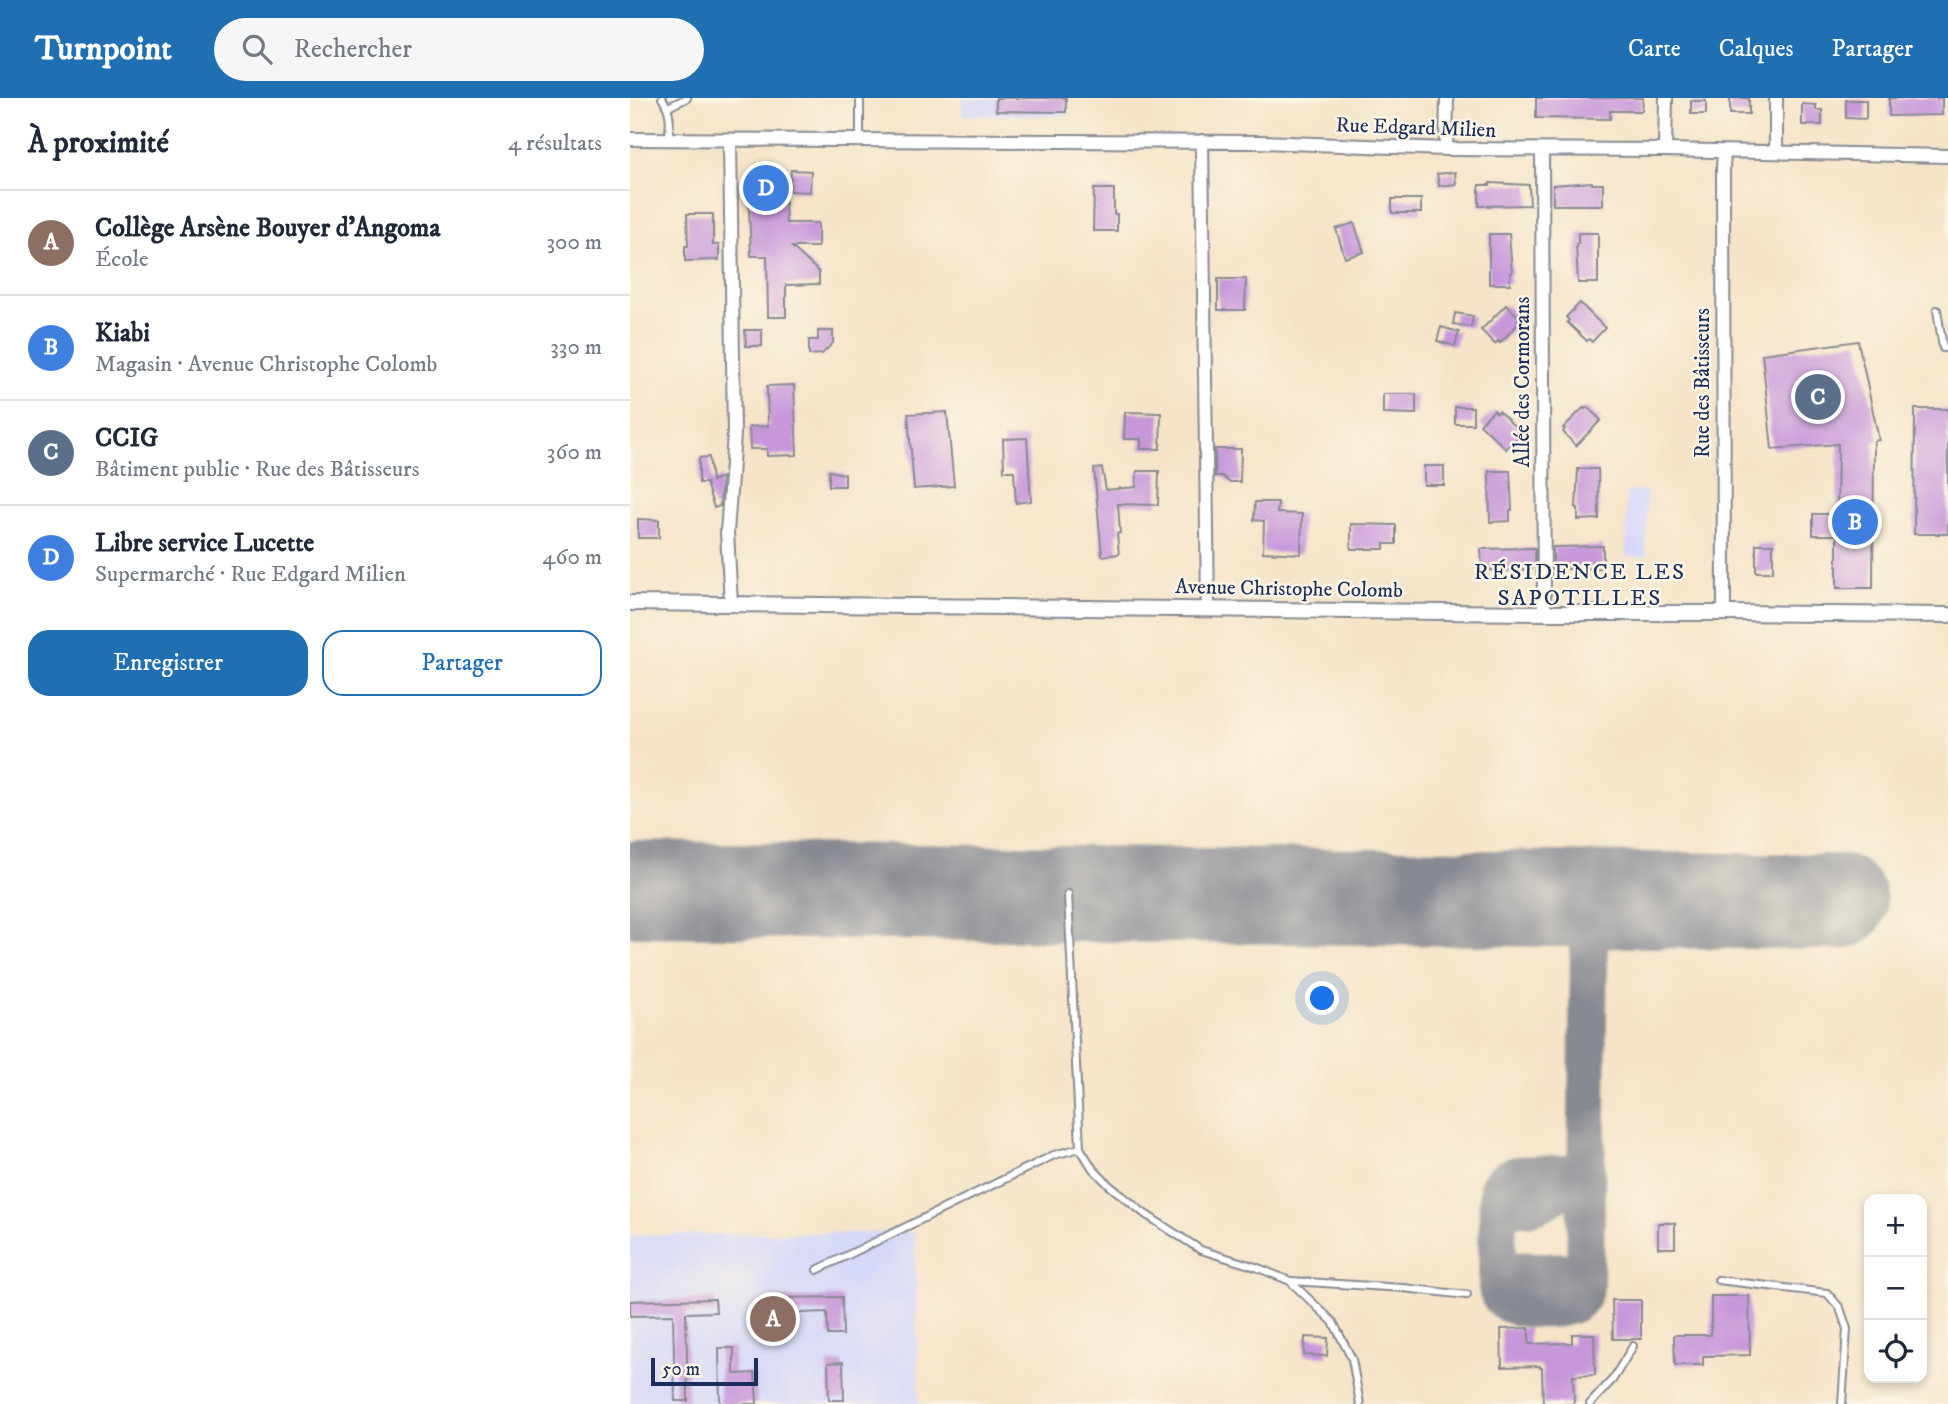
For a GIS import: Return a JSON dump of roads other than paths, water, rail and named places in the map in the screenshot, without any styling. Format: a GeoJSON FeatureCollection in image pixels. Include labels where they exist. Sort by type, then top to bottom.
{"type":"FeatureCollection","features":[{"type":"Feature","properties":{"kind":"street"},"geometry":{"type":"LineString","coordinates":[[1446,149],[1447,98]]}},
{"type":"Feature","properties":{"kind":"street"},"geometry":{"type":"LineString","coordinates":[[1665,150],[1666,98]]}},
{"type":"Feature","properties":{"kind":"street"},"geometry":{"type":"LineString","coordinates":[[1776,98],[1776,152]]}},
{"type":"Feature","properties":{"kind":"street","name":"Rue Edgard Milien"},"geometry":{"type":"LineString","coordinates":[[630,139],[1202,141],[1446,149],[1948,156]]}},
{"type":"Feature","properties":{"kind":"street"},"geometry":{"type":"LineString","coordinates":[[730,140],[734,434],[727,533],[731,604]]}},
{"type":"Feature","properties":{"kind":"street"},"geometry":{"type":"LineString","coordinates":[[1202,141],[1208,609]]}},
{"type":"Feature","properties":{"kind":"street","name":"Allée des Cormorans"},"geometry":{"type":"LineString","coordinates":[[1542,150],[1544,613]]}},
{"type":"Feature","properties":{"kind":"street","name":"Rue des Bâtisseurs"},"geometry":{"type":"LineString","coordinates":[[1724,152],[1724,613]]}},
{"type":"Feature","properties":{"kind":"street","name":"Avenue Christophe Colomb"},"geometry":{"type":"LineString","coordinates":[[630,603],[1948,615]]}},
{"type":"Feature","properties":{"kind":"lane"},"geometry":{"type":"LineString","coordinates":[[662,98],[668,107],[668,139]]}},
{"type":"Feature","properties":{"kind":"lane"},"geometry":{"type":"LineString","coordinates":[[668,107],[687,98]]}},
{"type":"Feature","properties":{"kind":"lane"},"geometry":{"type":"LineString","coordinates":[[860,98],[860,140]]}},
{"type":"Feature","properties":{"kind":"lane"},"geometry":{"type":"LineString","coordinates":[[1937,310],[1943,348],[1948,348]]}},
{"type":"Feature","properties":{"kind":"lane"},"geometry":{"type":"LineString","coordinates":[[1069,894],[1080,1148],[1093,1169],[1145,1214],[1201,1250],[1290,1281],[1467,1295]]}},
{"type":"Feature","properties":{"kind":"lane"},"geometry":{"type":"LineString","coordinates":[[817,1270],[1054,1155],[1080,1148]]}},
{"type":"Feature","properties":{"kind":"lane"},"geometry":{"type":"LineString","coordinates":[[1718,1280],[1827,1293],[1840,1308],[1847,1329],[1842,1404]]}},
{"type":"Feature","properties":{"kind":"lane"},"geometry":{"type":"LineString","coordinates":[[1290,1281],[1333,1322],[1352,1359],[1360,1404]]}},
{"type":"Feature","properties":{"kind":"lane"},"geometry":{"type":"LineString","coordinates":[[1590,1404],[1613,1379],[1633,1346]]}},
{"type":"Feature","properties":{"kind":"place","name":"Libre service Lucette"},"geometry":{"type":"Point","coordinates":[766,188]}},
{"type":"Feature","properties":{"kind":"place","name":"CCIG"},"geometry":{"type":"Point","coordinates":[1818,397]}},
{"type":"Feature","properties":{"kind":"place","name":"Kiabi"},"geometry":{"type":"Point","coordinates":[1855,522]}},
{"type":"Feature","properties":{"kind":"place","name":"Collège Arsène Bouyer d'Angoma"},"geometry":{"type":"Point","coordinates":[773,1319]}},
{"type":"Feature","properties":{"kind":"district","name":"RÉSIDENCE LES SAPOTILLES"},"geometry":{"type":"Point","coordinates":[1580,585]}}]}
